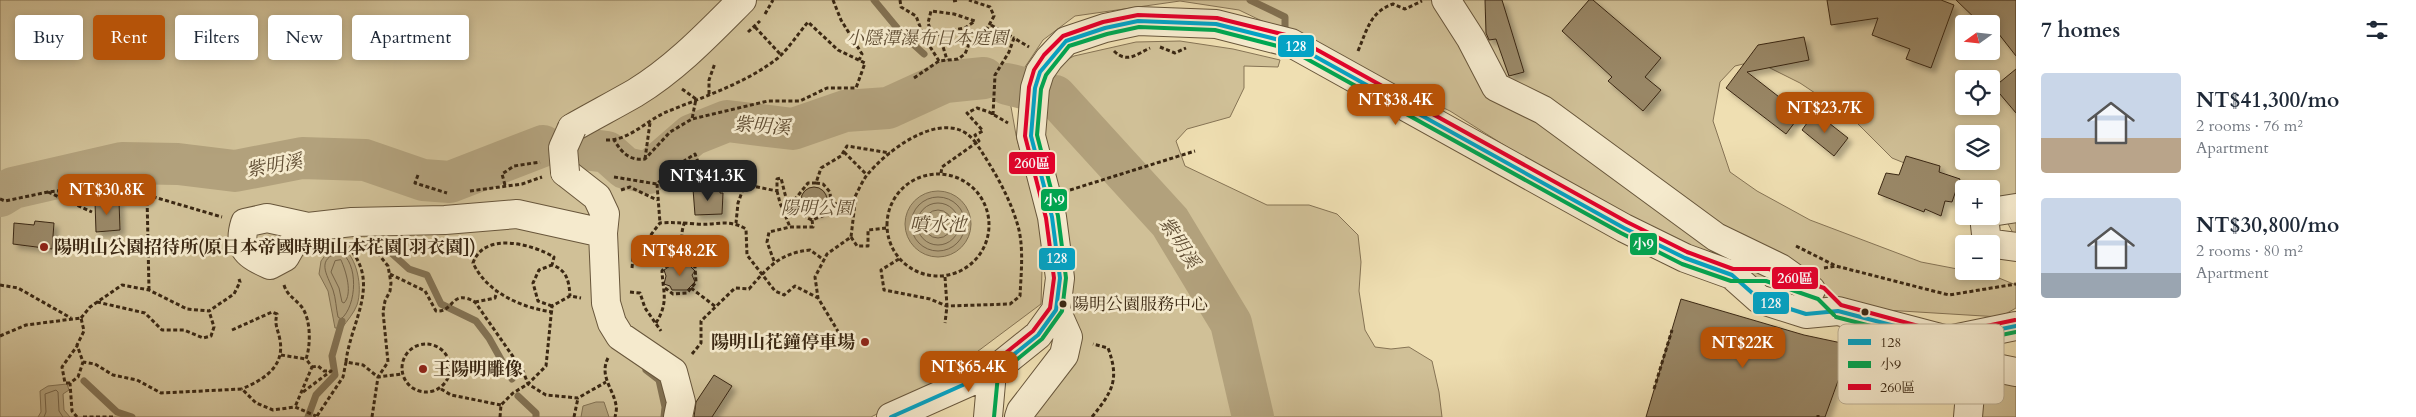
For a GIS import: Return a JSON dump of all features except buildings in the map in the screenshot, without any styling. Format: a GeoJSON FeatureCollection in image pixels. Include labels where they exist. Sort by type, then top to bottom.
{"type":"FeatureCollection","features":[{"type":"Feature","properties":{"kind":"street"},"geometry":{"type":"LineString","coordinates":[[678,417],[681,402],[673,372],[620,336],[602,233],[605,214],[602,185],[554,167],[572,128],[636,92],[664,72],[699,44],[742,0]]}},
{"type":"Feature","properties":{"kind":"street"},"geometry":{"type":"LineString","coordinates":[[1453,2],[1496,87],[1543,110],[1716,237],[1780,268],[1811,290]]}},
{"type":"Feature","properties":{"kind":"street"},"geometry":{"type":"LineString","coordinates":[[891,417],[992,372],[1038,335],[1056,310],[1060,278],[1052,217],[1031,136],[1035,88],[1040,72],[1066,41],[1105,28],[1138,21],[1216,24],[1291,43],[1624,228],[1685,258],[1732,276],[1759,298],[1806,314],[1838,311],[1887,324]]}},
{"type":"Feature","properties":{"kind":"street"},"geometry":{"type":"LineString","coordinates":[[2000,211],[2016,208]]}},
{"type":"Feature","properties":{"kind":"street"},"geometry":{"type":"LineString","coordinates":[[308,227],[294,241],[285,257],[270,265],[252,257],[244,235],[267,218],[308,227],[352,222],[445,220],[517,214],[602,233]]}},
{"type":"Feature","properties":{"kind":"street"},"geometry":{"type":"LineString","coordinates":[[1985,225],[1987,243],[2016,247]]}},
{"type":"Feature","properties":{"kind":"street"},"geometry":{"type":"LineString","coordinates":[[1732,276],[1768,275],[1822,294],[1838,311]]}},
{"type":"Feature","properties":{"kind":"street"},"geometry":{"type":"LineString","coordinates":[[1020,417],[1021,411],[1064,355],[1068,337],[1056,310]]}},
{"type":"Feature","properties":{"kind":"street"},"geometry":{"type":"LineString","coordinates":[[988,417],[992,372]]}},
{"type":"Feature","properties":{"kind":"street"},"geometry":{"type":"LineString","coordinates":[[1968,417],[1969,404]]}},
{"type":"Feature","properties":{"kind":"path"},"geometry":{"type":"LineString","coordinates":[[743,37],[755,27],[773,0]]}},
{"type":"Feature","properties":{"kind":"path"},"geometry":{"type":"LineString","coordinates":[[833,0],[842,20],[862,54],[859,60]]}},
{"type":"Feature","properties":{"kind":"path"},"geometry":{"type":"LineString","coordinates":[[900,0],[901,7],[916,16],[939,61]]}},
{"type":"Feature","properties":{"kind":"path"},"geometry":{"type":"LineString","coordinates":[[953,0],[958,0]]}},
{"type":"Feature","properties":{"kind":"path"},"geometry":{"type":"LineString","coordinates":[[914,78],[939,61],[958,59],[965,54],[969,44],[983,36],[991,25],[994,16],[990,7],[970,0]]}},
{"type":"Feature","properties":{"kind":"path"},"geometry":{"type":"LineString","coordinates":[[1348,75],[1369,24],[1379,9],[1393,4],[1405,9],[1424,0]]}},
{"type":"Feature","properties":{"kind":"path"},"geometry":{"type":"LineString","coordinates":[[930,11],[954,14],[975,21],[965,28],[939,33],[932,34],[928,23],[930,11]]}},
{"type":"Feature","properties":{"kind":"path"},"geometry":{"type":"LineString","coordinates":[[600,139],[614,140],[650,123],[662,114],[738,82],[781,55],[808,22],[838,50],[865,63],[856,88],[827,88],[800,100],[768,101],[692,119],[670,132],[645,159],[635,160],[621,152],[614,140]]}},
{"type":"Feature","properties":{"kind":"path"},"geometry":{"type":"LineString","coordinates":[[919,24],[928,23]]}},
{"type":"Feature","properties":{"kind":"path"},"geometry":{"type":"LineString","coordinates":[[991,25],[1049,59]]}},
{"type":"Feature","properties":{"kind":"path"},"geometry":{"type":"LineString","coordinates":[[755,27],[781,55]]}},
{"type":"Feature","properties":{"kind":"path"},"geometry":{"type":"LineString","coordinates":[[939,33],[947,60]]}},
{"type":"Feature","properties":{"kind":"path"},"geometry":{"type":"LineString","coordinates":[[993,115],[995,75],[1010,52],[1014,38]]}},
{"type":"Feature","properties":{"kind":"path"},"geometry":{"type":"LineString","coordinates":[[710,94],[709,80],[717,57]]}},
{"type":"Feature","properties":{"kind":"path"},"geometry":{"type":"LineString","coordinates":[[664,72],[696,99]]}},
{"type":"Feature","properties":{"kind":"path"},"geometry":{"type":"LineString","coordinates":[[692,119],[696,99]]}},
{"type":"Feature","properties":{"kind":"path"},"geometry":{"type":"LineString","coordinates":[[941,173],[942,167],[979,141],[975,135],[983,131],[968,113],[977,108],[1031,136]]}},
{"type":"Feature","properties":{"kind":"path"},"geometry":{"type":"LineString","coordinates":[[645,159],[650,123]]}},
{"type":"Feature","properties":{"kind":"path"},"geometry":{"type":"LineString","coordinates":[[852,203],[867,176],[908,138],[929,131],[949,128],[964,132],[976,142],[1003,186],[1018,227],[1021,252],[1020,296],[1010,304],[947,306],[930,299],[884,290],[881,270],[899,259]]}},
{"type":"Feature","properties":{"kind":"path"},"geometry":{"type":"LineString","coordinates":[[816,183],[821,168],[844,152],[847,146],[891,153]]}},
{"type":"Feature","properties":{"kind":"path"},"geometry":{"type":"LineString","coordinates":[[1067,191],[1195,151]]}},
{"type":"Feature","properties":{"kind":"path"},"geometry":{"type":"LineString","coordinates":[[844,152],[867,176]]}},
{"type":"Feature","properties":{"kind":"path"},"geometry":{"type":"LineString","coordinates":[[631,275],[633,258],[660,223],[657,184],[673,168],[695,154],[698,162],[716,183],[725,184],[732,182],[777,191]]}},
{"type":"Feature","properties":{"kind":"path"},"geometry":{"type":"LineString","coordinates":[[505,186],[502,174],[514,166],[554,167]]}},
{"type":"Feature","properties":{"kind":"path"},"geometry":{"type":"LineString","coordinates":[[466,193],[476,189],[522,184],[554,167]]}},
{"type":"Feature","properties":{"kind":"path"},"geometry":{"type":"LineString","coordinates":[[941,173],[958,177],[973,187],[984,200],[989,216],[989,233],[984,249],[974,263],[961,272],[945,277],[928,276],[912,270],[899,259],[890,245],[886,228],[888,211],[902,188],[908,182],[924,175],[941,173]]}},
{"type":"Feature","properties":{"kind":"path"},"geometry":{"type":"LineString","coordinates":[[418,175],[415,183],[447,193],[456,193]]}},
{"type":"Feature","properties":{"kind":"path"},"geometry":{"type":"LineString","coordinates":[[602,185],[617,178],[657,184]]}},
{"type":"Feature","properties":{"kind":"path"},"geometry":{"type":"LineString","coordinates":[[790,227],[780,203],[776,179],[781,178],[788,206],[798,208]]}},
{"type":"Feature","properties":{"kind":"path"},"geometry":{"type":"LineString","coordinates":[[808,183],[823,184],[830,192],[831,204],[825,215],[812,220],[804,218],[798,208],[796,198],[808,183]]}},
{"type":"Feature","properties":{"kind":"path"},"geometry":{"type":"LineString","coordinates":[[0,199],[5,201],[48,192],[113,184],[147,194],[244,235],[237,266],[240,282],[234,294],[209,311],[187,309],[149,290],[122,286],[97,302],[81,318],[26,325],[0,336]]}},
{"type":"Feature","properties":{"kind":"path"},"geometry":{"type":"LineString","coordinates":[[725,184],[726,187],[743,189],[738,204],[736,223]]}},
{"type":"Feature","properties":{"kind":"path"},"geometry":{"type":"LineString","coordinates":[[602,185],[630,187],[657,200]]}},
{"type":"Feature","properties":{"kind":"path"},"geometry":{"type":"LineString","coordinates":[[48,192],[92,212]]}},
{"type":"Feature","properties":{"kind":"path"},"geometry":{"type":"LineString","coordinates":[[147,194],[149,290]]}},
{"type":"Feature","properties":{"kind":"path"},"geometry":{"type":"LineString","coordinates":[[852,203],[855,203],[851,237],[857,246],[868,246],[868,230],[886,228]]}},
{"type":"Feature","properties":{"kind":"path"},"geometry":{"type":"LineString","coordinates":[[831,204],[852,203]]}},
{"type":"Feature","properties":{"kind":"path"},"geometry":{"type":"LineString","coordinates":[[774,261],[767,242],[770,232],[790,227],[813,227],[812,220]]}},
{"type":"Feature","properties":{"kind":"path"},"geometry":{"type":"LineString","coordinates":[[685,221],[681,232],[682,245],[691,259],[671,260],[662,271],[662,284],[673,294],[687,293],[696,282],[694,267],[687,260]]}},
{"type":"Feature","properties":{"kind":"path"},"geometry":{"type":"LineString","coordinates":[[660,223],[685,221],[697,224],[712,222],[736,223],[746,229],[747,255],[775,291],[784,295],[795,286],[818,298]]}},
{"type":"Feature","properties":{"kind":"path"},"geometry":{"type":"LineString","coordinates":[[845,343],[818,298],[815,277],[827,254],[851,237]]}},
{"type":"Feature","properties":{"kind":"path"},"geometry":{"type":"LineString","coordinates":[[242,389],[256,403],[273,410],[295,407],[316,417],[343,376],[347,350],[357,317],[362,309],[364,288],[355,255],[345,244]]}},
{"type":"Feature","properties":{"kind":"path"},"geometry":{"type":"LineString","coordinates":[[552,265],[554,257],[542,250],[518,244],[492,244],[476,254],[473,263],[479,276],[497,291],[532,309],[553,312]]}},
{"type":"Feature","properties":{"kind":"path"},"geometry":{"type":"LineString","coordinates":[[1792,244],[1836,266],[1949,295],[2016,284]]}},
{"type":"Feature","properties":{"kind":"path"},"geometry":{"type":"LineString","coordinates":[[686,350],[693,355],[701,343],[700,321],[735,288],[748,289],[764,275],[774,261],[792,252],[810,250],[824,260]]}},
{"type":"Feature","properties":{"kind":"path"},"geometry":{"type":"LineString","coordinates":[[372,417],[378,376],[388,362],[383,312],[385,301],[390,291],[390,274],[388,266],[378,253]]}},
{"type":"Feature","properties":{"kind":"path"},"geometry":{"type":"LineString","coordinates":[[552,306],[538,300],[533,283],[539,270],[552,265],[560,267],[568,278],[570,296]]}},
{"type":"Feature","properties":{"kind":"path"},"geometry":{"type":"LineString","coordinates":[[1811,290],[1816,270],[1836,266]]}},
{"type":"Feature","properties":{"kind":"path"},"geometry":{"type":"LineString","coordinates":[[390,274],[425,291],[436,311],[445,310],[456,298],[466,297],[475,302],[523,371],[528,384],[546,395],[578,398],[606,382],[617,406],[615,417]]}},
{"type":"Feature","properties":{"kind":"path"},"geometry":{"type":"LineString","coordinates":[[945,277],[947,306],[945,323]]}},
{"type":"Feature","properties":{"kind":"path"},"geometry":{"type":"LineString","coordinates":[[283,282],[286,292],[302,307],[310,335],[310,346],[306,359]]}},
{"type":"Feature","properties":{"kind":"path"},"geometry":{"type":"LineString","coordinates":[[616,306],[630,284]]}},
{"type":"Feature","properties":{"kind":"path"},"geometry":{"type":"LineString","coordinates":[[0,285],[18,288],[71,318]]}},
{"type":"Feature","properties":{"kind":"path"},"geometry":{"type":"LineString","coordinates":[[656,323],[664,311],[665,288]]}},
{"type":"Feature","properties":{"kind":"path"},"geometry":{"type":"LineString","coordinates":[[691,288],[716,307]]}},
{"type":"Feature","properties":{"kind":"path"},"geometry":{"type":"LineString","coordinates":[[475,302],[495,298],[497,291]]}},
{"type":"Feature","properties":{"kind":"path"},"geometry":{"type":"LineString","coordinates":[[616,306],[640,293],[646,308],[660,330],[666,335]]}},
{"type":"Feature","properties":{"kind":"path"},"geometry":{"type":"LineString","coordinates":[[552,306],[570,296],[616,306],[630,313],[616,306]]}},
{"type":"Feature","properties":{"kind":"path"},"geometry":{"type":"LineString","coordinates":[[97,302],[145,314],[162,330],[184,330],[204,338],[211,336],[214,327],[209,311]]}},
{"type":"Feature","properties":{"kind":"path"},"geometry":{"type":"LineString","coordinates":[[500,417],[501,405],[513,393],[528,384],[546,366],[553,312],[552,306]]}},
{"type":"Feature","properties":{"kind":"path"},"geometry":{"type":"LineString","coordinates":[[83,362],[95,364],[113,375],[136,380],[161,393],[242,389],[265,379],[281,354],[280,340],[274,324],[277,314],[272,312],[232,330]]}},
{"type":"Feature","properties":{"kind":"path"},"geometry":{"type":"LineString","coordinates":[[77,346],[83,362],[78,377],[70,383],[65,383],[62,367],[77,346],[84,331],[81,318]]}},
{"type":"Feature","properties":{"kind":"path"},"geometry":{"type":"LineString","coordinates":[[1654,389],[1672,330]]}},
{"type":"Feature","properties":{"kind":"path"},"geometry":{"type":"LineString","coordinates":[[421,344],[434,345],[445,352],[451,364],[449,378],[441,389],[429,393],[417,392],[407,385],[402,374],[402,361],[409,350],[421,344]]}},
{"type":"Feature","properties":{"kind":"path"},"geometry":{"type":"LineString","coordinates":[[1092,417],[1114,384],[1115,366],[1108,348]]}},
{"type":"Feature","properties":{"kind":"path"},"geometry":{"type":"LineString","coordinates":[[281,354],[306,359],[312,367]]}},
{"type":"Feature","properties":{"kind":"path"},"geometry":{"type":"LineString","coordinates":[[346,362],[363,365],[378,376],[402,374]]}},
{"type":"Feature","properties":{"kind":"path"},"geometry":{"type":"LineString","coordinates":[[302,393],[330,372],[324,371],[318,366],[312,367]]}},
{"type":"Feature","properties":{"kind":"path"},"geometry":{"type":"LineString","coordinates":[[295,407],[312,367]]}},
{"type":"Feature","properties":{"kind":"path"},"geometry":{"type":"LineString","coordinates":[[70,383],[72,411],[77,417]]}},
{"type":"Feature","properties":{"kind":"path"},"geometry":{"type":"LineString","coordinates":[[441,389],[451,395],[501,405]]}},
{"type":"Feature","properties":{"kind":"path"},"geometry":{"type":"LineString","coordinates":[[574,417],[578,398]]}},
{"type":"Feature","properties":{"kind":"path"},"geometry":{"type":"LineString","coordinates":[[83,417],[112,417]]}},
{"type":"Feature","properties":{"kind":"green space"},"geometry":{"type":"Polygon","coordinates":[[[0,0],[2016,0],[2016,239],[2005,218],[2000,213],[2000,180],[1955,180],[1955,183],[1892,158],[1851,117],[1800,83],[1756,61],[1735,66],[1720,82],[1713,121],[1730,172],[1757,191],[1810,220],[1921,262],[1955,269],[1955,280],[2000,280],[2000,278],[2016,285],[2016,308],[2000,317],[1819,306],[1668,241],[1599,205],[1450,111],[1239,10],[1180,1],[1075,16],[1043,40],[1021,73],[1010,101],[1016,135],[1043,236],[1041,304],[930,387],[871,417],[0,417],[0,0]]]}},
{"type":"Feature","properties":{"kind":"green space"},"geometry":{"type":"Polygon","coordinates":[[[1180,41],[1233,49],[1280,60],[1278,67],[1244,66],[1244,88],[1230,117],[1187,129],[1176,141],[1185,166],[1267,205],[1309,205],[1337,214],[1358,235],[1361,262],[1359,291],[1365,330],[1375,347],[1391,349],[1409,347],[1432,361],[1442,417],[1027,417],[1076,328],[1073,312],[1072,268],[1043,146],[1049,79],[1062,62],[1074,56],[1136,42],[1180,41]]]}},
{"type":"Feature","properties":{"kind":"green space"},"geometry":{"type":"Polygon","coordinates":[[[2004,376],[2016,376],[2016,417],[1980,417],[1983,404],[2004,404],[2004,376]]]}},
{"type":"Feature","properties":{"kind":"water","name":"噴水池"},"geometry":{"type":"Polygon","coordinates":[[[938,191],[950,194],[961,201],[968,212],[971,224],[968,236],[961,247],[950,254],[938,257],[926,254],[915,247],[908,236],[905,224],[908,212],[915,201],[926,194],[938,191]]]}},
{"type":"Feature","properties":{"kind":"water"},"geometry":{"type":"Polygon","coordinates":[[[342,247],[352,258],[355,265],[359,281],[359,298],[354,311],[342,328],[335,328],[328,291],[319,274],[321,261],[329,250],[342,247]]]}},
{"type":"Feature","properties":{"kind":"water"},"geometry":{"type":"Polygon","coordinates":[[[67,384],[69,390],[63,394],[64,410],[70,417],[38,417],[41,412],[40,391],[48,386],[67,384]]]}},
{"type":"Feature","properties":{"kind":"water"},"geometry":{"type":"Polygon","coordinates":[[[604,402],[609,417],[581,417],[583,406],[604,402]]]}},
{"type":"Feature","properties":{"kind":"waterway"},"geometry":{"type":"LineString","coordinates":[[874,0],[903,35],[924,54]]}},
{"type":"Feature","properties":{"kind":"waterway"},"geometry":{"type":"LineString","coordinates":[[1250,0],[1285,17],[1285,30]]}},
{"type":"Feature","properties":{"kind":"waterway","name":"紫明溪"},"geometry":{"type":"LineString","coordinates":[[941,77],[945,82]]}},
{"type":"Feature","properties":{"kind":"waterway","name":"紫明溪"},"geometry":{"type":"LineString","coordinates":[[584,149],[607,152],[625,168],[648,173],[692,135],[727,121],[793,129],[845,111],[888,108],[945,82],[984,78]]}},
{"type":"Feature","properties":{"kind":"waterway","name":"紫明溪"},"geometry":{"type":"LineString","coordinates":[[1007,84],[1023,88]]}},
{"type":"Feature","properties":{"kind":"waterway","name":"紫明溪"},"geometry":{"type":"LineString","coordinates":[[1055,96],[1170,222],[1231,323],[1253,417]]}},
{"type":"Feature","properties":{"kind":"waterway","name":"紫明溪"},"geometry":{"type":"LineString","coordinates":[[0,196],[13,188],[122,163],[178,164],[235,171],[302,158],[365,160],[423,180],[450,182],[543,146]]}},
{"type":"Feature","properties":{"kind":"waterway"},"geometry":{"type":"LineString","coordinates":[[354,245],[387,249],[409,269],[427,275],[441,304],[476,321],[489,338],[512,379]]}},
{"type":"Feature","properties":{"kind":"waterway"},"geometry":{"type":"LineString","coordinates":[[308,417],[316,395],[335,375],[332,356],[342,321]]}},
{"type":"Feature","properties":{"kind":"waterway"},"geometry":{"type":"LineString","coordinates":[[646,370],[659,380],[665,407],[664,417]]}},
{"type":"Feature","properties":{"kind":"waterway"},"geometry":{"type":"LineString","coordinates":[[84,381],[117,412],[132,417]]}},
{"type":"Feature","properties":{"kind":"waterway"},"geometry":{"type":"LineString","coordinates":[[518,396],[536,413],[536,417]]}},
{"type":"Feature","properties":{"kind":"transit line","name":"260區"},"geometry":{"type":"LineString","coordinates":[[988,367],[1033,331],[1050,308],[1054,278],[1046,218],[1025,136],[1029,87],[1034,70],[1044,55],[1063,36],[1103,22],[1138,15],[1217,18],[1294,37],[1627,222],[1687,252],[1733,269],[1769,269],[1824,288],[1841,305],[1911,324]]}},
{"type":"Feature","properties":{"kind":"transit line","name":"128"},"geometry":{"type":"LineString","coordinates":[[891,417],[992,372],[1038,335],[1056,310],[1060,278],[1052,217],[1031,136],[1035,88],[1040,72],[1066,41],[1105,28],[1138,21],[1216,24],[1291,43],[1624,228],[1685,258],[1732,275],[1759,299],[1806,314],[1838,311],[1887,324]]}},
{"type":"Feature","properties":{"kind":"transit line","name":"小9"},"geometry":{"type":"LineString","coordinates":[[994,417],[998,375],[1042,339],[1062,311],[1066,278],[1058,216],[1037,135],[1041,89],[1046,75],[1069,46],[1107,34],[1139,27],[1215,30],[1289,49],[1621,233],[1682,264],[1731,281],[1766,281],[1818,299],[1834,315]]}},
{"type":"Feature","properties":{"kind":"transit line","name":"小9"},"geometry":{"type":"LineString","coordinates":[[1836,317],[1863,324]]}},
{"type":"Feature","properties":{"kind":"transit line","name":"260區"},"geometry":{"type":"LineString","coordinates":[[1996,324],[2015,320]]}},
{"type":"Feature","properties":{"kind":"transit line","name":"128"},"geometry":{"type":"LineString","coordinates":[[2004,328],[2016,326]]}},
{"type":"Feature","properties":{"kind":"transit line","name":"小9"},"geometry":{"type":"LineString","coordinates":[[2004,334],[2016,332]]}},
{"type":"Feature","properties":{"kind":"place","name":"陽明山公園招待所(原日本帝國時期山本花園[羽衣園])"},"geometry":{"type":"Point","coordinates":[44,247]}},
{"type":"Feature","properties":{"kind":"place","name":"陽明公園服務中心"},"geometry":{"type":"Point","coordinates":[1063,304]}},
{"type":"Feature","properties":{"kind":"place","name":"陽明山花鐘停車場"},"geometry":{"type":"Point","coordinates":[865,342]}},
{"type":"Feature","properties":{"kind":"place","name":"王陽明雕像"},"geometry":{"type":"Point","coordinates":[423,369]}},
{"type":"Feature","properties":{"kind":"park label","name":"小隱潭瀑布日本庭園"},"geometry":{"type":"Point","coordinates":[927,38]}},
{"type":"Feature","properties":{"kind":"park label","name":"陽明公園"},"geometry":{"type":"Point","coordinates":[817,208]}}]}
